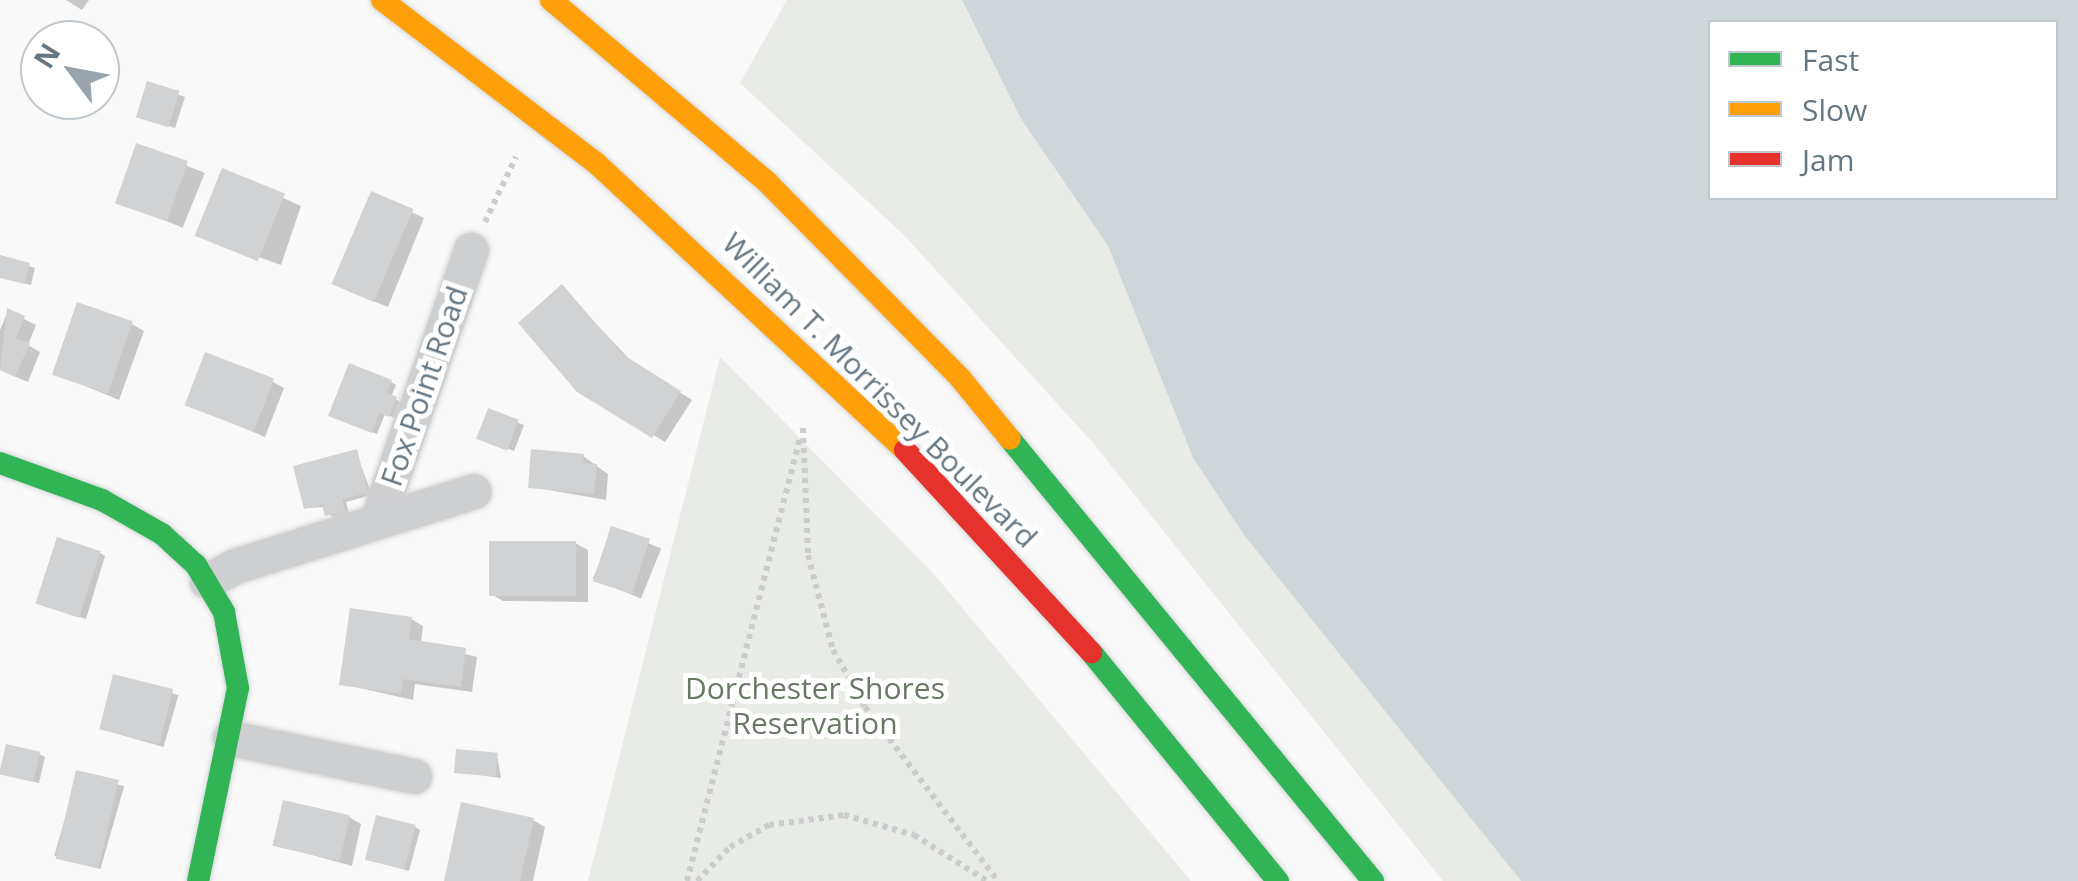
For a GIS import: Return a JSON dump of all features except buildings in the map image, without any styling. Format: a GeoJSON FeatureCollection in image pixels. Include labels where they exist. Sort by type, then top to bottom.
{"type":"FeatureCollection","features":[{"type":"Feature","properties":{"kind":"main road","name":"William T. Morrissey Boulevard"},"geometry":{"type":"LineString","coordinates":[[382,0],[531,108],[758,305],[856,400],[1051,604],[1278,881]]}},
{"type":"Feature","properties":{"kind":"main road","name":"William T. Morrissey Boulevard"},"geometry":{"type":"LineString","coordinates":[[550,0],[768,182],[961,379],[1373,881]]}},
{"type":"Feature","properties":{"kind":"main road"},"geometry":{"type":"LineString","coordinates":[[0,462],[144,522],[180,548],[207,581],[235,650],[238,688],[198,881]]}},
{"type":"Feature","properties":{"kind":"street","name":"Fox Point Road"},"geometry":{"type":"LineString","coordinates":[[377,521],[471,250]]}},
{"type":"Feature","properties":{"kind":"street","name":"Fox Point Road"},"geometry":{"type":"LineString","coordinates":[[207,581],[474,491]]}},
{"type":"Feature","properties":{"kind":"street"},"geometry":{"type":"LineString","coordinates":[[230,738],[414,776]]}},
{"type":"Feature","properties":{"kind":"path"},"geometry":{"type":"LineString","coordinates":[[471,250],[518,152]]}},
{"type":"Feature","properties":{"kind":"path"},"geometry":{"type":"LineString","coordinates":[[687,881],[803,428],[808,555],[833,650],[865,708],[998,881]]}},
{"type":"Feature","properties":{"kind":"path"},"geometry":{"type":"LineString","coordinates":[[696,881],[730,847],[768,825],[844,815],[914,835],[987,881]]}},
{"type":"Feature","properties":{"kind":"green space"},"geometry":{"type":"Polygon","coordinates":[[[787,0],[962,0],[1021,119],[1108,246],[1193,458],[1244,535],[1521,881],[1443,881],[1094,444],[904,235],[740,83],[787,0]]]}},
{"type":"Feature","properties":{"kind":"green space","name":"Dorchester Shores Reservation"},"geometry":{"type":"Polygon","coordinates":[[[720,357],[933,573],[1191,881],[588,881],[720,357]]]}},
{"type":"Feature","properties":{"kind":"shaded area"},"geometry":{"type":"Polygon","coordinates":[[[962,0],[2078,0],[2078,881],[1521,881],[1244,535],[1193,458],[1108,246],[1021,119],[962,0]]]}},
{"type":"Feature","properties":{"kind":"traffic: fast"},"geometry":{"type":"LineString","coordinates":[[1010,439],[1373,881]]}},
{"type":"Feature","properties":{"kind":"traffic: fast"},"geometry":{"type":"LineString","coordinates":[[0,463],[102,500],[162,534],[196,565],[224,612],[238,688],[198,881]]}},
{"type":"Feature","properties":{"kind":"traffic: fast"},"geometry":{"type":"LineString","coordinates":[[1091,652],[1278,881]]}},
{"type":"Feature","properties":{"kind":"traffic: slow"},"geometry":{"type":"LineString","coordinates":[[382,0],[596,163],[905,450]]}},
{"type":"Feature","properties":{"kind":"traffic: slow"},"geometry":{"type":"LineString","coordinates":[[551,0],[767,182],[961,379],[1010,439]]}},
{"type":"Feature","properties":{"kind":"traffic: jam"},"geometry":{"type":"LineString","coordinates":[[905,450],[1091,652]]}}]}
